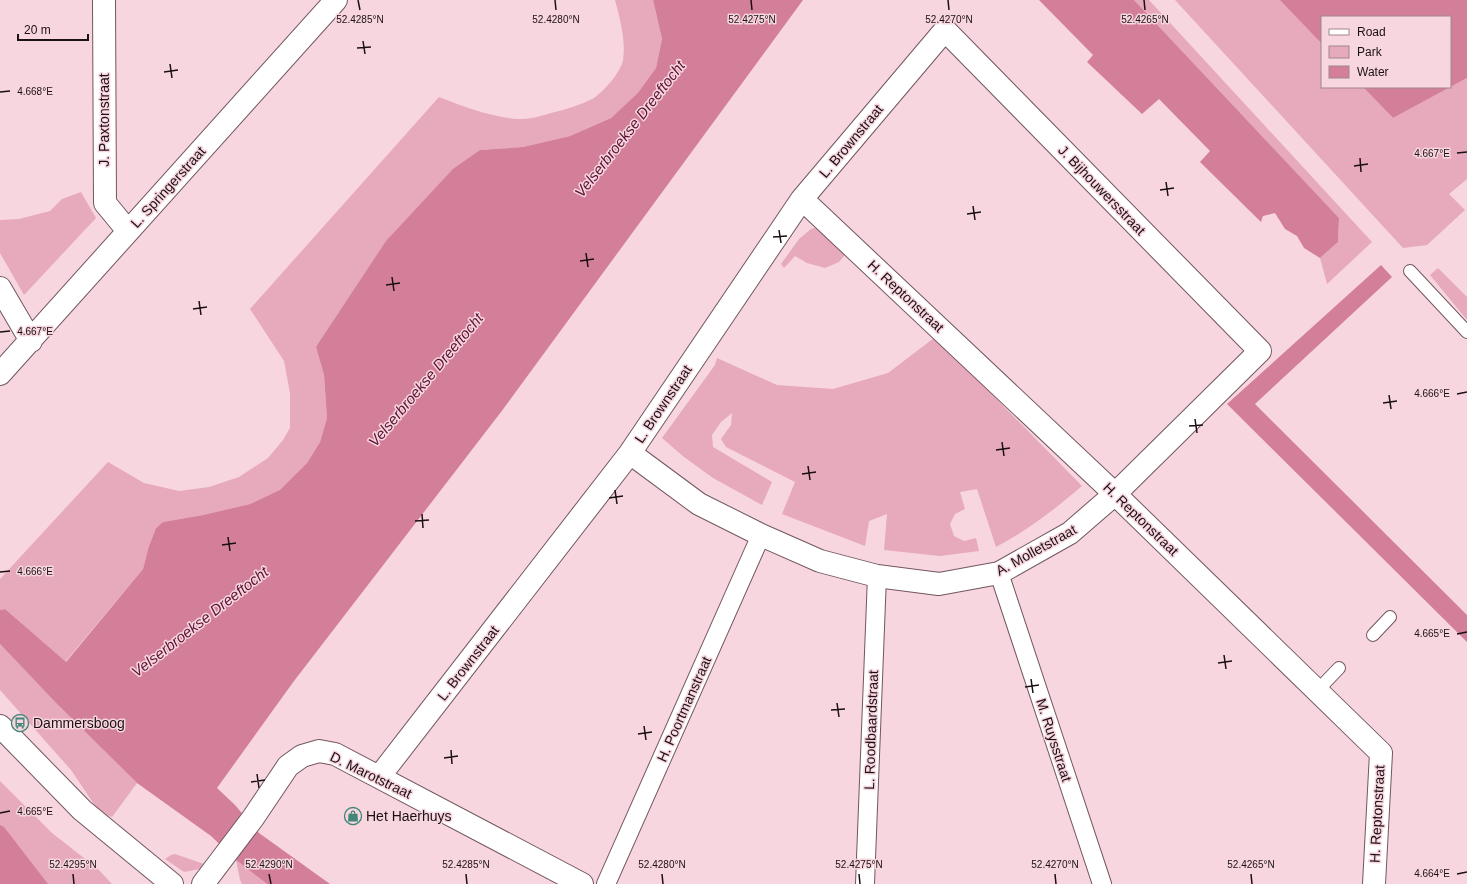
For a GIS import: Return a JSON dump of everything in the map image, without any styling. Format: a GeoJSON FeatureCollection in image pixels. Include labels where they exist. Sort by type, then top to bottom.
{"type":"FeatureCollection","features":[{"type":"Feature","properties":{"kind":"street","name":"J. Paxtonstraat"},"geometry":{"type":"LineString","coordinates":[[104,0],[104,203],[128,231]]}},
{"type":"Feature","properties":{"kind":"street","name":"L. Springerstraat"},"geometry":{"type":"LineString","coordinates":[[0,374],[336,0]]}},
{"type":"Feature","properties":{"kind":"street","name":"L. Brownstraat"},"geometry":{"type":"LineString","coordinates":[[379,777],[630,453],[802,199],[945,30]]}},
{"type":"Feature","properties":{"kind":"street","name":"J. Bijhouwersstraat"},"geometry":{"type":"LineString","coordinates":[[945,30],[1260,350]]}},
{"type":"Feature","properties":{"kind":"street","name":"H. Reptonstraat"},"geometry":{"type":"LineString","coordinates":[[802,199],[1115,494],[1380,753],[1374,884]]}},
{"type":"Feature","properties":{"kind":"street"},"geometry":{"type":"LineString","coordinates":[[0,288],[31,341]]}},
{"type":"Feature","properties":{"kind":"street","name":"A. Molletstraat"},"geometry":{"type":"LineString","coordinates":[[630,453],[699,504],[761,535],[820,561],[877,576],[939,584],[999,573],[1070,533],[1115,494],[1260,350]]}},
{"type":"Feature","properties":{"kind":"street","name":"H. Poortmanstraat"},"geometry":{"type":"LineString","coordinates":[[606,884],[761,535]]}},
{"type":"Feature","properties":{"kind":"street","name":"M. Ruysstraat"},"geometry":{"type":"LineString","coordinates":[[999,573],[1102,884]]}},
{"type":"Feature","properties":{"kind":"street","name":"L. Roodbaardstraat"},"geometry":{"type":"LineString","coordinates":[[865,884],[877,576]]}},
{"type":"Feature","properties":{"kind":"street"},"geometry":{"type":"LineString","coordinates":[[0,726],[82,810],[172,884]]}},
{"type":"Feature","properties":{"kind":"street","name":"D. Marotstraat"},"geometry":{"type":"LineString","coordinates":[[203,884],[253,818],[288,766],[302,756],[319,751],[335,754],[582,884]]}},
{"type":"Feature","properties":{"kind":"lane"},"geometry":{"type":"LineString","coordinates":[[1410,271],[1467,332]]}},
{"type":"Feature","properties":{"kind":"lane"},"geometry":{"type":"LineString","coordinates":[[1373,635],[1390,617]]}},
{"type":"Feature","properties":{"kind":"lane"},"geometry":{"type":"LineString","coordinates":[[1317,691],[1340,668]]}},
{"type":"Feature","properties":{"kind":"green space"},"geometry":{"type":"Polygon","coordinates":[[[615,0],[653,0],[662,39],[656,68],[639,93],[611,118],[570,136],[523,147],[480,150],[316,347],[324,375],[327,418],[320,442],[307,463],[280,491],[250,504],[203,515],[163,522],[156,528],[149,546],[143,569],[65,662],[5,609],[0,610],[0,579],[108,462],[144,483],[179,491],[209,487],[239,477],[268,458],[283,440],[290,428],[290,393],[284,361],[250,309],[439,97],[488,114],[508,118],[524,119],[571,108],[598,95],[616,75],[622,65],[623,60],[624,45],[621,22],[615,0]]]}},
{"type":"Feature","properties":{"kind":"green space"},"geometry":{"type":"Polygon","coordinates":[[[1134,0],[1149,0],[1372,242],[1327,284],[1320,258],[1338,242],[1339,218],[1134,0]]]}},
{"type":"Feature","properties":{"kind":"green space"},"geometry":{"type":"Polygon","coordinates":[[[1175,0],[1281,0],[1321,43],[1321,88],[1364,88],[1393,118],[1467,78],[1467,179],[1449,194],[1465,210],[1427,245],[1403,248],[1175,0]]]}},
{"type":"Feature","properties":{"kind":"green space"},"geometry":{"type":"Polygon","coordinates":[[[81,192],[96,218],[24,295],[0,253],[0,220],[19,219],[50,211],[62,199],[81,192]]]}},
{"type":"Feature","properties":{"kind":"green space"},"geometry":{"type":"Polygon","coordinates":[[[821,226],[850,249],[839,262],[825,268],[807,263],[795,256],[784,268],[781,264],[799,239],[811,229],[821,226]]]}},
{"type":"Feature","properties":{"kind":"green space"},"geometry":{"type":"Polygon","coordinates":[[[1438,268],[1467,297],[1467,320],[1430,275],[1438,268]]]}},
{"type":"Feature","properties":{"kind":"green space"},"geometry":{"type":"Polygon","coordinates":[[[934,338],[966,368],[1082,486],[1019,534],[996,547],[977,489],[960,492],[965,509],[955,514],[950,524],[954,536],[964,541],[976,538],[979,551],[940,556],[884,550],[887,514],[869,521],[865,546],[782,514],[795,482],[726,447],[721,439],[731,425],[732,413],[721,422],[712,435],[713,447],[772,482],[762,505],[713,478],[684,457],[662,438],[715,365],[717,358],[777,385],[833,389],[888,373],[934,338]]]}},
{"type":"Feature","properties":{"kind":"green space"},"geometry":{"type":"Polygon","coordinates":[[[0,644],[56,703],[137,783],[112,817],[100,813],[71,770],[0,690],[0,644]]]}},
{"type":"Feature","properties":{"kind":"green space"},"geometry":{"type":"Polygon","coordinates":[[[0,781],[52,833],[98,869],[112,884],[0,884],[0,781]]]}},
{"type":"Feature","properties":{"kind":"green space"},"geometry":{"type":"Polygon","coordinates":[[[175,854],[204,864],[200,869],[184,872],[165,859],[175,854]]]}},
{"type":"Feature","properties":{"kind":"green space"},"geometry":{"type":"Polygon","coordinates":[[[236,860],[267,884],[242,884],[236,860]]]}},
{"type":"Feature","properties":{"kind":"water","name":"Velserbroekse Dreeftocht"},"geometry":{"type":"Polygon","coordinates":[[[653,0],[803,0],[501,412],[294,681],[217,788],[235,805],[259,833],[330,884],[267,884],[236,860],[211,836],[137,783],[56,703],[0,644],[0,610],[5,609],[66,662],[143,569],[149,546],[156,528],[163,522],[203,515],[250,504],[280,490],[307,463],[320,442],[327,418],[324,375],[316,347],[386,241],[453,169],[480,150],[523,147],[570,136],[611,118],[638,93],[656,68],[662,39],[653,0]]]}},
{"type":"Feature","properties":{"kind":"water"},"geometry":{"type":"Polygon","coordinates":[[[1039,0],[1134,0],[1339,218],[1338,242],[1320,258],[1304,248],[1297,236],[1285,229],[1275,213],[1263,216],[1261,222],[1200,162],[1210,151],[1159,99],[1142,114],[1087,62],[1093,55],[1039,0]]]}},
{"type":"Feature","properties":{"kind":"water"},"geometry":{"type":"Polygon","coordinates":[[[1280,0],[1467,0],[1467,78],[1451,87],[1451,16],[1321,16],[1321,43],[1280,0]]]}},
{"type":"Feature","properties":{"kind":"water"},"geometry":{"type":"Polygon","coordinates":[[[1364,88],[1448,88],[1393,118],[1364,88]]]}},
{"type":"Feature","properties":{"kind":"water"},"geometry":{"type":"Polygon","coordinates":[[[1381,265],[1392,277],[1255,404],[1467,615],[1467,642],[1227,404],[1381,265]]]}},
{"type":"Feature","properties":{"kind":"water"},"geometry":{"type":"Polygon","coordinates":[[[0,825],[4,827],[48,884],[0,884],[0,825]]]}},
{"type":"Feature","properties":{"kind":"place","name":"Dammersboog"},"geometry":{"type":"Point","coordinates":[20,723]}},
{"type":"Feature","properties":{"kind":"place","name":"Het Haerhuys"},"geometry":{"type":"Point","coordinates":[353,816]}}]}
